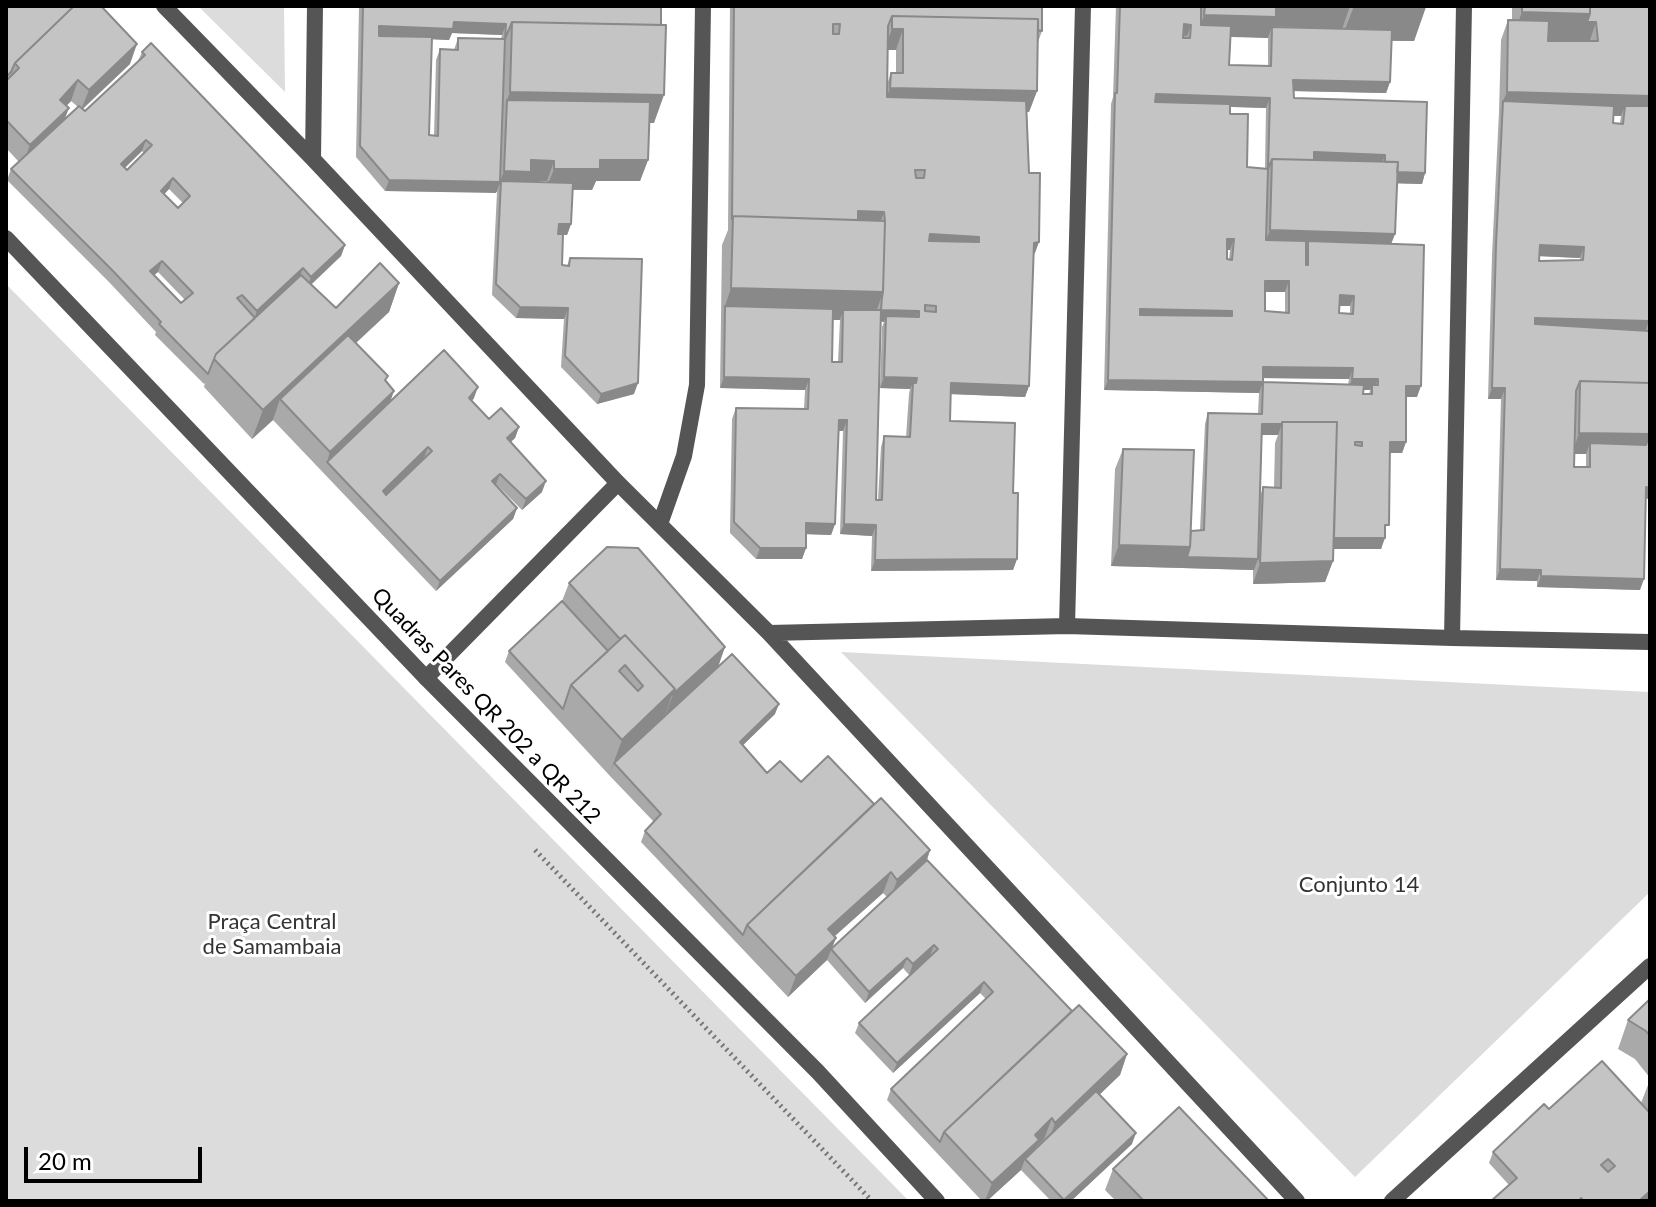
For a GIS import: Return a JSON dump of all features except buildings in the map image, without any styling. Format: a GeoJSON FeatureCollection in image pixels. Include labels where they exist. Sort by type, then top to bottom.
{"type":"FeatureCollection","features":[{"type":"Feature","properties":{"kind":"street"},"geometry":{"type":"LineString","coordinates":[[164,6],[313,159],[618,483],[769,633],[1297,1201]]}},
{"type":"Feature","properties":{"kind":"street"},"geometry":{"type":"LineString","coordinates":[[313,159],[315,6]]}},
{"type":"Feature","properties":{"kind":"street"},"geometry":{"type":"LineString","coordinates":[[660,524],[684,456],[697,385],[703,6]]}},
{"type":"Feature","properties":{"kind":"street"},"geometry":{"type":"LineString","coordinates":[[1067,626],[1083,6]]}},
{"type":"Feature","properties":{"kind":"street"},"geometry":{"type":"LineString","coordinates":[[1452,638],[1464,6]]}},
{"type":"Feature","properties":{"kind":"street","name":"Quadras Pares QR 202 a QR 212"},"geometry":{"type":"LineString","coordinates":[[6,238],[426,678],[818,1072],[937,1201]]}},
{"type":"Feature","properties":{"kind":"street"},"geometry":{"type":"LineString","coordinates":[[426,678],[618,483]]}},
{"type":"Feature","properties":{"kind":"street"},"geometry":{"type":"LineString","coordinates":[[769,633],[1067,626],[1650,642]]}},
{"type":"Feature","properties":{"kind":"street"},"geometry":{"type":"LineString","coordinates":[[1392,1201],[1650,966]]}},
{"type":"Feature","properties":{"kind":"green space"},"geometry":{"type":"Polygon","coordinates":[[[198,6],[284,6],[285,92],[198,6]]]}},
{"type":"Feature","properties":{"kind":"green space","name":"Praça Central de Samambaia"},"geometry":{"type":"Polygon","coordinates":[[[6,284],[909,1201],[6,1201],[6,284]]]}},
{"type":"Feature","properties":{"kind":"green space","name":"Conjunto 14"},"geometry":{"type":"Polygon","coordinates":[[[841,652],[1650,692],[1650,892],[1355,1177],[841,652]]]}}]}
